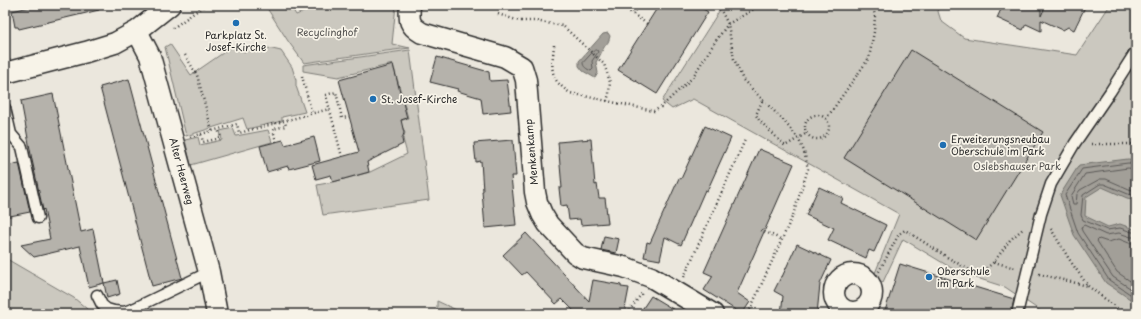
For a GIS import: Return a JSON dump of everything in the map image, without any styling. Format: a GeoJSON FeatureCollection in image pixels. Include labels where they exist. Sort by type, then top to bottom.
{"type":"FeatureCollection","features":[{"type":"Feature","properties":{"kind":"street"},"geometry":{"type":"LineString","coordinates":[[5,73],[86,52],[114,43],[137,32],[170,5]]}},
{"type":"Feature","properties":{"kind":"street","name":"Menkenkamp"},"geometry":{"type":"LineString","coordinates":[[410,5],[409,19],[414,28],[422,33],[505,57],[522,67],[526,80],[534,184],[537,202],[548,224],[571,249],[583,258],[624,267],[651,277],[712,314]]}},
{"type":"Feature","properties":{"kind":"street","name":"Alter Heerweg"},"geometry":{"type":"LineString","coordinates":[[137,32],[150,56],[209,272],[217,314]]}},
{"type":"Feature","properties":{"kind":"street"},"geometry":{"type":"LineString","coordinates":[[847,275],[859,276],[868,283],[871,288],[872,295],[870,301],[860,311],[854,313],[845,311],[836,303],[834,290],[842,278],[847,275]]}},
{"type":"Feature","properties":{"kind":"lane"},"geometry":{"type":"LineString","coordinates":[[1017,314],[1041,214],[1051,184],[1075,144],[1136,51]]}},
{"type":"Feature","properties":{"kind":"lane"},"geometry":{"type":"LineString","coordinates":[[5,108],[11,134],[22,147],[38,218]]}},
{"type":"Feature","properties":{"kind":"lane"},"geometry":{"type":"LineString","coordinates":[[97,295],[102,305],[107,309],[124,312],[209,272]]}},
{"type":"Feature","properties":{"kind":"path"},"geometry":{"type":"LineString","coordinates":[[620,5],[646,24]]}},
{"type":"Feature","properties":{"kind":"path"},"geometry":{"type":"LineString","coordinates":[[632,14],[640,5]]}},
{"type":"Feature","properties":{"kind":"path"},"geometry":{"type":"LineString","coordinates":[[718,5],[728,24],[734,59],[743,80],[762,101],[783,120],[798,138],[804,151],[808,169],[794,216],[748,314]]}},
{"type":"Feature","properties":{"kind":"path"},"geometry":{"type":"LineString","coordinates":[[554,45],[552,64],[553,76],[560,86],[570,94],[654,111],[661,108],[692,78],[728,24],[761,5]]}},
{"type":"Feature","properties":{"kind":"path"},"geometry":{"type":"LineString","coordinates":[[826,119],[869,58],[874,32],[875,15],[872,5]]}},
{"type":"Feature","properties":{"kind":"path"},"geometry":{"type":"LineString","coordinates":[[498,14],[520,21],[535,21],[563,26],[604,64],[610,82],[607,101]]}},
{"type":"Feature","properties":{"kind":"path"},"geometry":{"type":"LineString","coordinates":[[184,55],[197,75],[212,131]]}},
{"type":"Feature","properties":{"kind":"path"},"geometry":{"type":"LineString","coordinates":[[302,76],[312,114]]}},
{"type":"Feature","properties":{"kind":"path"},"geometry":{"type":"LineString","coordinates":[[342,157],[326,95],[336,92],[342,118],[349,117]]}},
{"type":"Feature","properties":{"kind":"path"},"geometry":{"type":"LineString","coordinates":[[762,101],[756,115],[759,120],[785,146],[807,133]]}},
{"type":"Feature","properties":{"kind":"path"},"geometry":{"type":"LineString","coordinates":[[174,141],[237,124],[240,133],[330,109]]}},
{"type":"Feature","properties":{"kind":"path"},"geometry":{"type":"LineString","coordinates":[[819,115],[826,119],[829,126],[828,132],[823,137],[818,139],[814,138],[807,133],[806,126],[809,118],[819,115]]}},
{"type":"Feature","properties":{"kind":"path"},"geometry":{"type":"LineString","coordinates":[[276,142],[273,130],[286,126],[285,121]]}},
{"type":"Feature","properties":{"kind":"path"},"geometry":{"type":"LineString","coordinates":[[201,134],[203,142],[221,138],[218,129]]}},
{"type":"Feature","properties":{"kind":"path"},"geometry":{"type":"LineString","coordinates":[[677,293],[745,140]]}},
{"type":"Feature","properties":{"kind":"path"},"geometry":{"type":"LineString","coordinates":[[1075,144],[1136,144]]}},
{"type":"Feature","properties":{"kind":"path"},"geometry":{"type":"LineString","coordinates":[[868,283],[876,277],[899,234],[906,230],[971,271],[983,271],[994,262],[1010,240],[1041,214],[1088,286],[1125,314]]}},
{"type":"Feature","properties":{"kind":"path"},"geometry":{"type":"LineString","coordinates":[[761,230],[782,240]]}},
{"type":"Feature","properties":{"kind":"path"},"geometry":{"type":"LineString","coordinates":[[627,314],[636,302]]}},
{"type":"Feature","properties":{"kind":"green space","name":"Recyclinghof"},"geometry":{"type":"Polygon","coordinates":[[[265,5],[290,5],[296,15],[320,5],[396,5],[392,44],[410,48],[304,63],[265,5]]]}},
{"type":"Feature","properties":{"kind":"green space","name":"Oslebshauser Park"},"geometry":{"type":"Polygon","coordinates":[[[723,5],[936,5],[941,21],[964,38],[1077,55],[1110,5],[1136,5],[1136,314],[1045,314],[1005,287],[958,272],[903,239],[883,282],[873,278],[899,214],[693,99],[672,109],[662,101],[723,5]]]}},
{"type":"Feature","properties":{"kind":"green space"},"geometry":{"type":"Polygon","coordinates":[[[170,44],[191,75],[236,44],[244,52],[255,45],[281,51],[292,67],[296,80],[296,86],[305,112],[282,117],[282,121],[247,129],[243,118],[186,136],[165,47],[170,44]]]}},
{"type":"Feature","properties":{"kind":"green space"},"geometry":{"type":"Polygon","coordinates":[[[410,50],[429,200],[323,215],[317,185],[370,172],[407,154],[403,139],[405,133],[403,128],[399,126],[398,122],[408,118],[393,64],[338,77],[303,71],[303,65],[410,50]]]}},
{"type":"Feature","properties":{"kind":"green space"},"geometry":{"type":"Polygon","coordinates":[[[233,128],[236,136],[268,130],[272,142],[191,165],[185,140],[198,137],[200,145],[222,140],[220,131],[233,128]]]}},
{"type":"Feature","properties":{"kind":"green space"},"geometry":{"type":"Polygon","coordinates":[[[5,258],[74,298],[93,314],[5,314],[5,258]]]}},
{"type":"Feature","properties":{"kind":"green space"},"geometry":{"type":"Polygon","coordinates":[[[437,301],[465,314],[437,314],[437,301]]]}},
{"type":"Feature","properties":{"kind":"water"},"geometry":{"type":"Polygon","coordinates":[[[608,33],[610,36],[609,41],[596,62],[598,73],[595,78],[583,71],[579,66],[579,61],[603,34],[608,33]]]}},
{"type":"Feature","properties":{"kind":"water"},"geometry":{"type":"Polygon","coordinates":[[[1128,159],[1136,160],[1136,200],[1127,198],[1102,187],[1086,197],[1085,216],[1108,227],[1120,224],[1134,229],[1136,227],[1136,303],[1106,283],[1074,235],[1060,195],[1079,165],[1128,159]]]}},
{"type":"Feature","properties":{"kind":"building"},"geometry":{"type":"Polygon","coordinates":[[[38,5],[98,5],[99,10],[19,29],[18,27],[15,27],[12,11],[38,5]]]}},
{"type":"Feature","properties":{"kind":"building"},"geometry":{"type":"Polygon","coordinates":[[[659,5],[697,5],[708,12],[657,94],[618,70],[659,5]]]}},
{"type":"Feature","properties":{"kind":"building"},"geometry":{"type":"Polygon","coordinates":[[[1003,5],[1031,5],[1041,10],[1041,16],[1046,5],[1086,5],[1074,30],[1068,27],[1063,30],[1041,20],[1041,31],[1026,24],[1023,30],[997,18],[1003,5]]]}},
{"type":"Feature","properties":{"kind":"building","name":"Erweiterungsneubau Oberschule im Park"},"geometry":{"type":"Polygon","coordinates":[[[911,50],[1043,132],[976,240],[844,158],[911,50]]]}},
{"type":"Feature","properties":{"kind":"building"},"geometry":{"type":"Polygon","coordinates":[[[437,57],[489,72],[490,81],[507,80],[511,111],[483,114],[481,98],[457,91],[458,89],[430,82],[437,57]]]}},
{"type":"Feature","properties":{"kind":"building"},"geometry":{"type":"Polygon","coordinates":[[[393,65],[407,118],[401,120],[404,133],[402,139],[403,144],[367,162],[369,172],[333,182],[331,175],[316,179],[312,165],[359,152],[339,80],[393,65]]]}},
{"type":"Feature","properties":{"kind":"building"},"geometry":{"type":"Polygon","coordinates":[[[129,79],[182,278],[152,286],[100,87],[129,79]]]}},
{"type":"Feature","properties":{"kind":"building"},"geometry":{"type":"Polygon","coordinates":[[[53,94],[81,232],[93,229],[104,283],[89,287],[80,246],[34,257],[21,245],[50,239],[32,160],[21,101],[53,94]]]}},
{"type":"Feature","properties":{"kind":"building"},"geometry":{"type":"Polygon","coordinates":[[[705,126],[731,138],[707,191],[705,190],[681,245],[665,237],[660,260],[644,257],[647,242],[650,243],[679,178],[681,179],[705,126]]]}},
{"type":"Feature","properties":{"kind":"building"},"geometry":{"type":"Polygon","coordinates":[[[314,137],[320,161],[289,169],[288,166],[267,172],[260,146],[283,140],[285,145],[314,137]]]}},
{"type":"Feature","properties":{"kind":"building"},"geometry":{"type":"Polygon","coordinates":[[[591,139],[595,185],[597,184],[599,198],[605,198],[608,223],[581,225],[580,219],[569,220],[567,205],[561,206],[559,188],[562,188],[558,142],[591,139]]]}},
{"type":"Feature","properties":{"kind":"building"},"geometry":{"type":"Polygon","coordinates":[[[513,140],[516,176],[511,176],[516,225],[485,228],[481,161],[476,162],[474,143],[513,140]]]}},
{"type":"Feature","properties":{"kind":"building"},"geometry":{"type":"Polygon","coordinates":[[[759,149],[794,164],[737,293],[750,302],[742,314],[704,290],[713,276],[704,272],[759,149]]]}},
{"type":"Feature","properties":{"kind":"building"},"geometry":{"type":"Polygon","coordinates":[[[19,163],[30,212],[5,217],[5,166],[19,163]]]}},
{"type":"Feature","properties":{"kind":"building"},"geometry":{"type":"Polygon","coordinates":[[[819,187],[843,198],[841,203],[886,225],[874,252],[869,250],[866,258],[828,240],[834,228],[806,215],[819,187]]]}},
{"type":"Feature","properties":{"kind":"building"},"geometry":{"type":"Polygon","coordinates":[[[526,233],[589,301],[593,280],[629,288],[624,314],[577,314],[562,299],[556,304],[526,272],[522,275],[503,255],[526,233]]]}},
{"type":"Feature","properties":{"kind":"building"},"geometry":{"type":"Polygon","coordinates":[[[604,236],[619,239],[616,253],[601,250],[604,236]]]}},
{"type":"Feature","properties":{"kind":"building"},"geometry":{"type":"Polygon","coordinates":[[[797,244],[831,260],[820,284],[817,314],[781,314],[783,296],[774,291],[797,244]]]}},
{"type":"Feature","properties":{"kind":"building","name":"Oberschule im Park"},"geometry":{"type":"Polygon","coordinates":[[[900,264],[1014,299],[1011,314],[895,314],[885,311],[900,264]]]}},
{"type":"Feature","properties":{"kind":"building"},"geometry":{"type":"Polygon","coordinates":[[[117,280],[120,294],[107,298],[104,283],[117,280]]]}},
{"type":"Feature","properties":{"kind":"building"},"geometry":{"type":"Polygon","coordinates":[[[651,296],[681,314],[639,314],[651,296]]]}},
{"type":"Feature","properties":{"kind":"place","name":"Parkplatz St. Josef-Kirche"},"geometry":{"type":"Point","coordinates":[236,23]}},
{"type":"Feature","properties":{"kind":"place","name":"St. Josef-Kirche"},"geometry":{"type":"Point","coordinates":[373,99]}},
{"type":"Feature","properties":{"kind":"place","name":"Erweiterungsneubau Oberschule im Park"},"geometry":{"type":"Point","coordinates":[943,145]}},
{"type":"Feature","properties":{"kind":"place","name":"Oberschule im Park"},"geometry":{"type":"Point","coordinates":[929,277]}}]}
